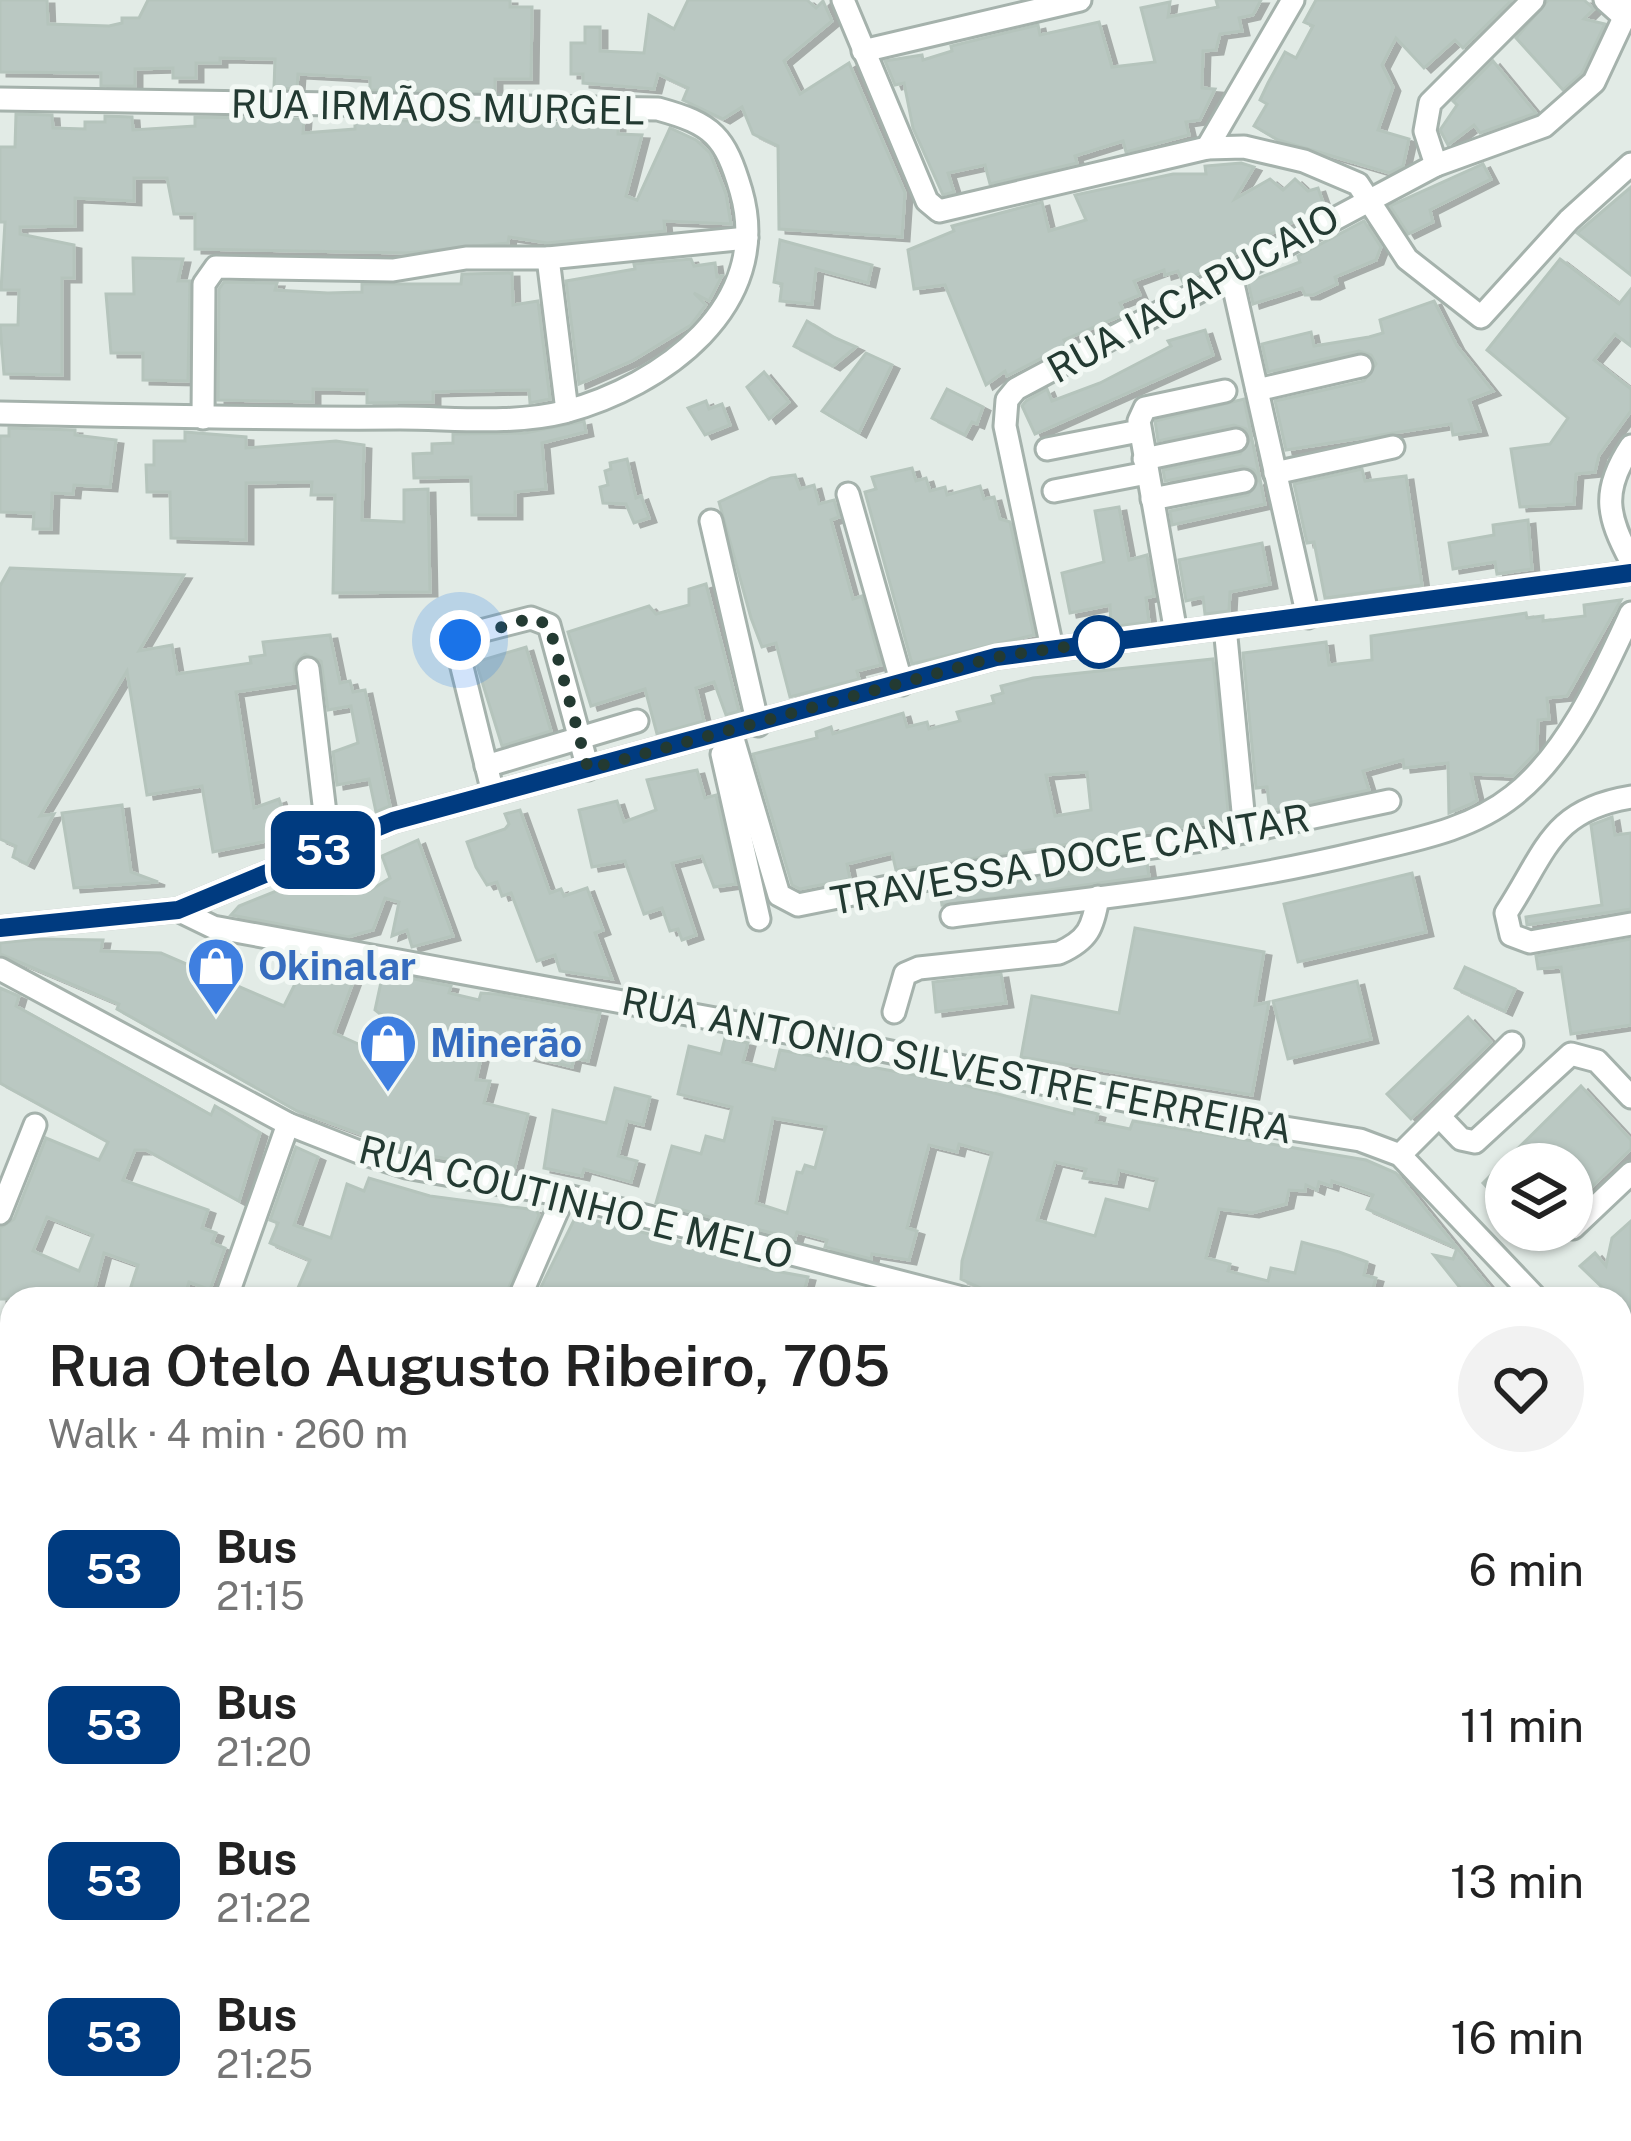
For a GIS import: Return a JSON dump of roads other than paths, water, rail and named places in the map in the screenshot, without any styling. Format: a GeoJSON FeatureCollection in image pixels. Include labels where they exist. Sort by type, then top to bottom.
{"type":"FeatureCollection","features":[{"type":"Feature","properties":{"kind":"street"},"geometry":{"type":"LineString","coordinates":[[843,0],[927,201],[939,211],[1207,148],[1244,147],[1304,161],[1358,184],[1407,259],[1474,316],[1486,316],[1569,220],[1631,164]]}},
{"type":"Feature","properties":{"kind":"street"},"geometry":{"type":"LineString","coordinates":[[863,51],[1080,0]]}},
{"type":"Feature","properties":{"kind":"street"},"geometry":{"type":"LineString","coordinates":[[1207,148],[1293,0]]}},
{"type":"Feature","properties":{"kind":"street"},"geometry":{"type":"LineString","coordinates":[[1436,165],[1425,131],[1430,103],[1533,0]]}},
{"type":"Feature","properties":{"kind":"street"},"geometry":{"type":"LineString","coordinates":[[1606,0],[1628,10]]}},
{"type":"Feature","properties":{"kind":"street","name":"RUA IACAPUCAIO"},"geometry":{"type":"LineString","coordinates":[[1052,648],[1005,426],[1007,400],[1016,389],[1370,196],[1436,165],[1481,153],[1544,126],[1594,82],[1628,10]]}},
{"type":"Feature","properties":{"kind":"street","name":"RUA IRMÃOS MURGEL"},"geometry":{"type":"LineString","coordinates":[[0,99],[658,109],[693,119],[718,134],[746,206],[747,238],[742,279],[718,319],[687,351],[601,400],[567,411],[517,417],[0,413]]}},
{"type":"Feature","properties":{"kind":"street"},"geometry":{"type":"LineString","coordinates":[[203,418],[203,284],[216,267],[393,270],[466,258],[548,258],[747,238]]}},
{"type":"Feature","properties":{"kind":"street"},"geometry":{"type":"LineString","coordinates":[[548,258],[567,411]]}},
{"type":"Feature","properties":{"kind":"street"},"geometry":{"type":"LineString","coordinates":[[1232,274],[1308,617]]}},
{"type":"Feature","properties":{"kind":"street"},"geometry":{"type":"LineString","coordinates":[[1257,390],[1361,367]]}},
{"type":"Feature","properties":{"kind":"street"},"geometry":{"type":"LineString","coordinates":[[1176,633],[1139,431],[1145,408],[1225,391]]}},
{"type":"Feature","properties":{"kind":"street"},"geometry":{"type":"LineString","coordinates":[[1046,449],[1139,431]]}},
{"type":"Feature","properties":{"kind":"street"},"geometry":{"type":"LineString","coordinates":[[1054,491],[1236,440]]}},
{"type":"Feature","properties":{"kind":"street"},"geometry":{"type":"LineString","coordinates":[[1631,446],[1615,471],[1608,513],[1631,562]]}},
{"type":"Feature","properties":{"kind":"street"},"geometry":{"type":"LineString","coordinates":[[1275,473],[1393,447]]}},
{"type":"Feature","properties":{"kind":"street"},"geometry":{"type":"LineString","coordinates":[[1152,499],[1244,481]]}},
{"type":"Feature","properties":{"kind":"street"},"geometry":{"type":"LineString","coordinates":[[848,494],[902,684]]}},
{"type":"Feature","properties":{"kind":"street"},"geometry":{"type":"LineString","coordinates":[[711,520],[758,724]]}},
{"type":"Feature","properties":{"kind":"street"},"geometry":{"type":"LineString","coordinates":[[0,928],[178,910],[393,821],[996,657],[1631,573]]}},
{"type":"Feature","properties":{"kind":"street"},"geometry":{"type":"LineString","coordinates":[[952,916],[1255,878],[1431,836],[1478,818],[1514,795],[1544,765],[1584,707],[1631,613]]}},
{"type":"Feature","properties":{"kind":"street"},"geometry":{"type":"LineString","coordinates":[[493,794],[457,656],[465,635],[531,618],[545,621],[588,769]]}},
{"type":"Feature","properties":{"kind":"street"},"geometry":{"type":"LineString","coordinates":[[1225,628],[1245,832]]}},
{"type":"Feature","properties":{"kind":"street"},"geometry":{"type":"LineString","coordinates":[[308,669],[329,848]]}},
{"type":"Feature","properties":{"kind":"street"},"geometry":{"type":"LineString","coordinates":[[486,766],[637,721]]}},
{"type":"Feature","properties":{"kind":"street"},"geometry":{"type":"LineString","coordinates":[[723,734],[759,920]]}},
{"type":"Feature","properties":{"kind":"street","name":"TRAVESSA DOCE CANTAR"},"geometry":{"type":"LineString","coordinates":[[723,734],[774,881],[787,903],[1245,832],[1389,801]]}},
{"type":"Feature","properties":{"kind":"street"},"geometry":{"type":"LineString","coordinates":[[1631,797],[1596,803],[1567,818],[1506,913],[1511,935],[1530,942],[1631,924]]}},
{"type":"Feature","properties":{"kind":"street"},"geometry":{"type":"LineString","coordinates":[[894,1012],[905,974],[919,968],[1059,953],[1079,944],[1093,929],[1098,898]]}},
{"type":"Feature","properties":{"kind":"street","name":"RUA ANTONIO SILVESTRE FERREIRA"},"geometry":{"type":"LineString","coordinates":[[178,910],[213,927],[857,1045],[1178,1111],[1360,1140],[1400,1155],[1526,1287]]}},
{"type":"Feature","properties":{"kind":"street","name":"RUA COUTINHO E MELO"},"geometry":{"type":"LineString","coordinates":[[3,966],[288,1124],[406,1167],[564,1195],[920,1287]]}},
{"type":"Feature","properties":{"kind":"street"},"geometry":{"type":"LineString","coordinates":[[1400,1155],[1512,1043]]}},
{"type":"Feature","properties":{"kind":"street"},"geometry":{"type":"LineString","coordinates":[[1439,1116],[1461,1139],[1475,1142],[1571,1054],[1597,1061],[1631,1096]]}},
{"type":"Feature","properties":{"kind":"street"},"geometry":{"type":"LineString","coordinates":[[230,1287],[288,1124]]}},
{"type":"Feature","properties":{"kind":"street"},"geometry":{"type":"LineString","coordinates":[[0,1214],[34,1125]]}},
{"type":"Feature","properties":{"kind":"street"},"geometry":{"type":"LineString","coordinates":[[1593,1209],[1631,1173]]}},
{"type":"Feature","properties":{"kind":"street"},"geometry":{"type":"LineString","coordinates":[[524,1287],[564,1195]]}},
{"type":"Feature","properties":{"kind":"place","name":"Okinalar"},"geometry":{"type":"Point","coordinates":[216,1017]}},
{"type":"Feature","properties":{"kind":"place","name":"Minerão"},"geometry":{"type":"Point","coordinates":[388,1094]}}]}
